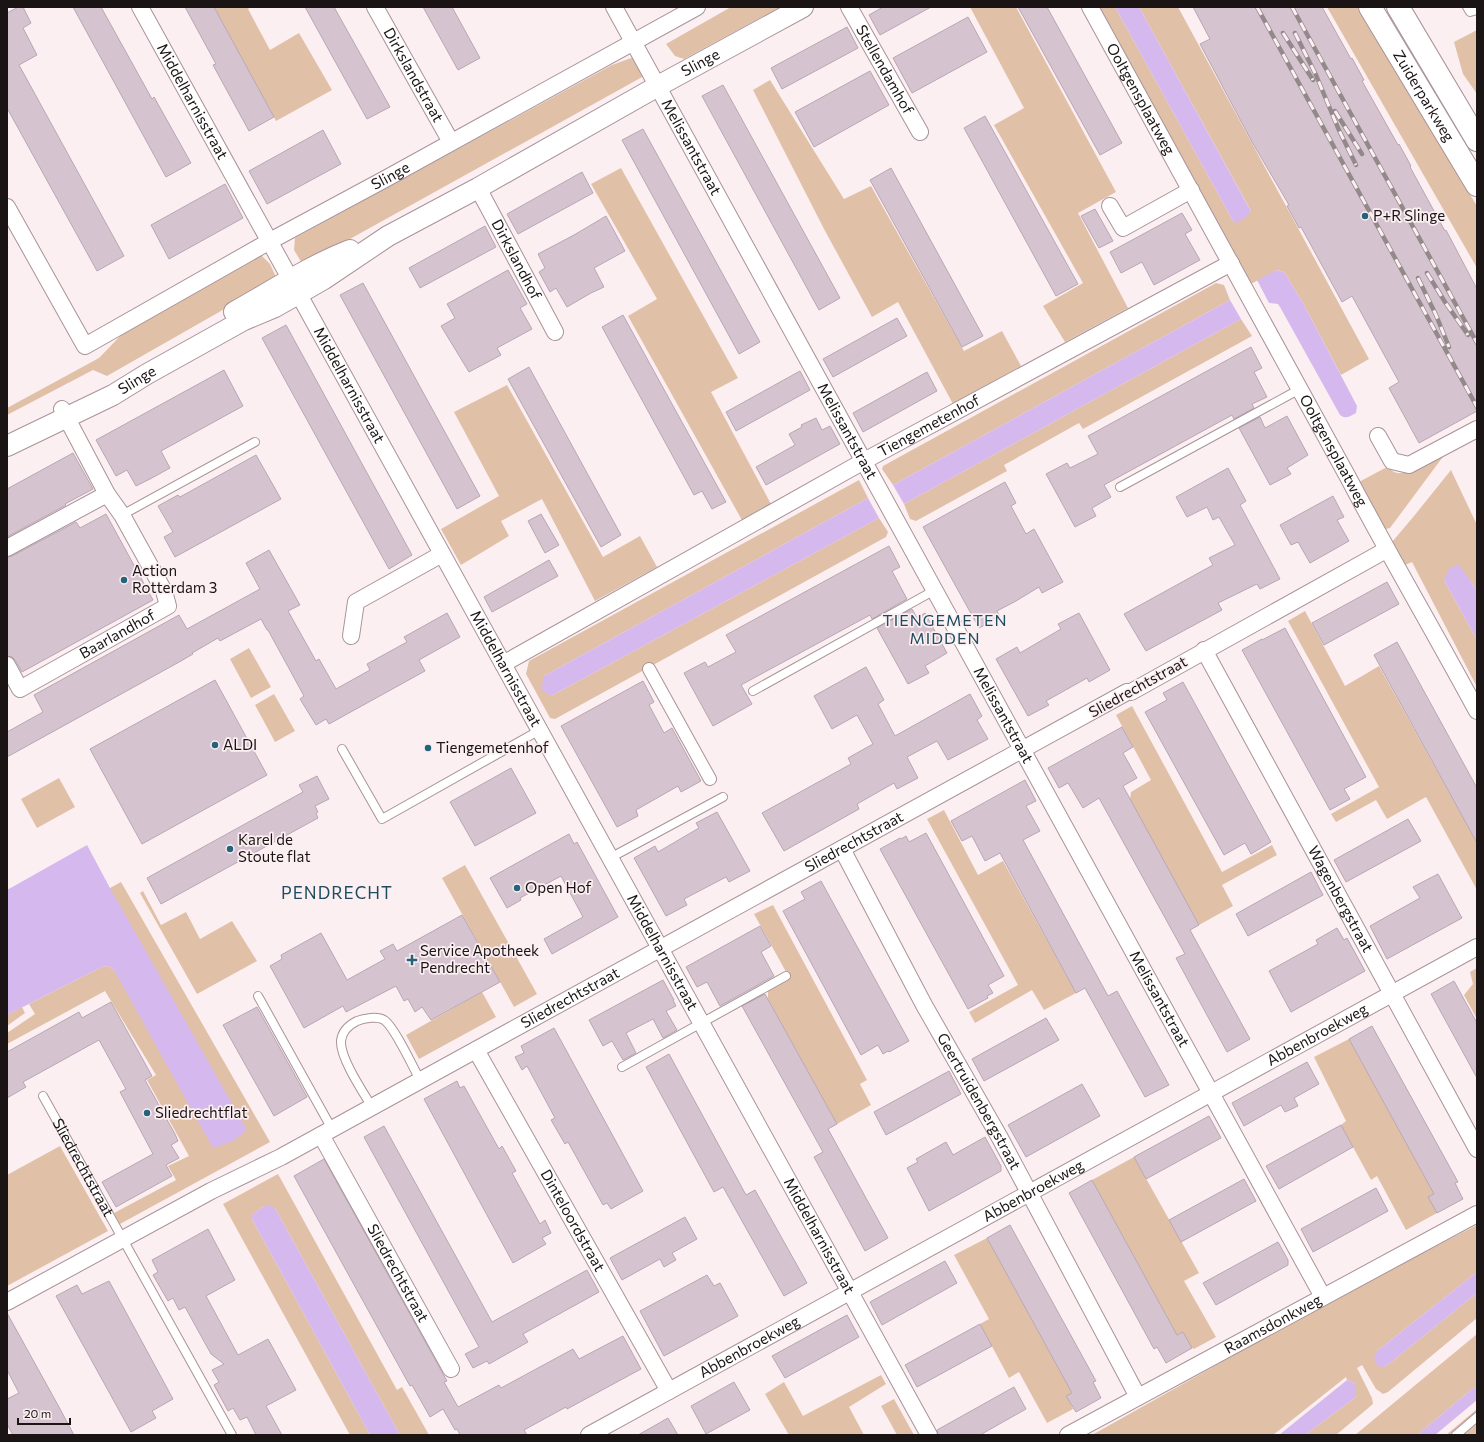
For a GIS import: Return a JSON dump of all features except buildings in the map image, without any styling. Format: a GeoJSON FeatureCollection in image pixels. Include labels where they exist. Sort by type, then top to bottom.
{"type":"FeatureCollection","features":[{"type":"Feature","properties":{"kind":"main road","name":"Zuiderparkweg"},"geometry":{"type":"LineString","coordinates":[[1370,7],[1477,185]]}},
{"type":"Feature","properties":{"kind":"main road","name":"Zuiderparkweg"},"geometry":{"type":"LineString","coordinates":[[1398,7],[1477,140]]}},
{"type":"Feature","properties":{"kind":"street","name":"Middelharnisstraat"},"geometry":{"type":"LineString","coordinates":[[140,7],[929,1435]]}},
{"type":"Feature","properties":{"kind":"street","name":"Dirkslandstraat"},"geometry":{"type":"LineString","coordinates":[[375,7],[451,142]]}},
{"type":"Feature","properties":{"kind":"street","name":"Melissantstraat"},"geometry":{"type":"LineString","coordinates":[[614,7],[1323,1297]]}},
{"type":"Feature","properties":{"kind":"street","name":"Slinge"},"geometry":{"type":"LineString","coordinates":[[7,207],[85,346],[270,241],[697,7]]}},
{"type":"Feature","properties":{"kind":"street","name":"Slinge"},"geometry":{"type":"LineString","coordinates":[[7,434],[113,395],[147,374],[244,320],[274,307],[295,287],[324,279],[388,236],[478,188],[658,86],[803,7]]}},
{"type":"Feature","properties":{"kind":"street","name":"Stellendamhof"},"geometry":{"type":"LineString","coordinates":[[849,7],[920,132]]}},
{"type":"Feature","properties":{"kind":"street","name":"Ooltgensplaatweg"},"geometry":{"type":"LineString","coordinates":[[1090,7],[1385,547],[1477,711]]}},
{"type":"Feature","properties":{"kind":"street","name":"Dirkslandhof"},"geometry":{"type":"LineString","coordinates":[[478,188],[555,332]]}},
{"type":"Feature","properties":{"kind":"street"},"geometry":{"type":"LineString","coordinates":[[1110,206],[1123,228],[1191,190]]}},
{"type":"Feature","properties":{"kind":"street","name":"Tiengemetenhof"},"geometry":{"type":"LineString","coordinates":[[503,664],[864,461],[1231,263]]}},
{"type":"Feature","properties":{"kind":"street","name":"Slinge"},"geometry":{"type":"LineString","coordinates":[[7,446],[64,413]]}},
{"type":"Feature","properties":{"kind":"street","name":"Baarlandhof"},"geometry":{"type":"LineString","coordinates":[[7,665],[20,689],[168,606],[164,591],[122,515],[107,494],[64,413]]}},
{"type":"Feature","properties":{"kind":"street"},"geometry":{"type":"LineString","coordinates":[[1378,436],[1392,461],[1409,465],[1477,429]]}},
{"type":"Feature","properties":{"kind":"street"},"geometry":{"type":"LineString","coordinates":[[7,548],[107,494]]}},
{"type":"Feature","properties":{"kind":"street","name":"Sliedrechtstraat"},"geometry":{"type":"LineString","coordinates":[[7,1302],[211,1191],[281,1157],[372,1108],[420,1080],[1127,692],[1131,692],[1385,547]]}},
{"type":"Feature","properties":{"kind":"street"},"geometry":{"type":"LineString","coordinates":[[351,636],[356,602],[442,554]]}},
{"type":"Feature","properties":{"kind":"street","name":"Wagenbergstraat"},"geometry":{"type":"LineString","coordinates":[[1204,650],[1477,1149]]}},
{"type":"Feature","properties":{"kind":"street"},"geometry":{"type":"LineString","coordinates":[[649,669],[710,779]]}},
{"type":"Feature","properties":{"kind":"street","name":"Geertruidenbergstraat"},"geometry":{"type":"LineString","coordinates":[[842,849],[924,1005],[1000,1138],[1138,1397]]}},
{"type":"Feature","properties":{"kind":"street","name":"Abbenbroekweg"},"geometry":{"type":"LineString","coordinates":[[590,1435],[1477,947]]}},
{"type":"Feature","properties":{"kind":"street","name":"Dinteloordstraat"},"geometry":{"type":"LineString","coordinates":[[476,1050],[669,1391]]}},
{"type":"Feature","properties":{"kind":"street","name":"Sliedrechtstraat"},"geometry":{"type":"LineString","coordinates":[[326,1132],[451,1369]]}},
{"type":"Feature","properties":{"kind":"street","name":"Raamsdonkweg"},"geometry":{"type":"LineString","coordinates":[[1068,1435],[1477,1214]]}},
{"type":"Feature","properties":{"kind":"lane"},"geometry":{"type":"LineString","coordinates":[[1467,7],[1470,12],[1477,10]]}},
{"type":"Feature","properties":{"kind":"lane"},"geometry":{"type":"LineString","coordinates":[[1120,487],[1300,389]]}},
{"type":"Feature","properties":{"kind":"lane"},"geometry":{"type":"LineString","coordinates":[[122,515],[254,442]]}},
{"type":"Feature","properties":{"kind":"lane"},"geometry":{"type":"LineString","coordinates":[[753,690],[935,590]]}},
{"type":"Feature","properties":{"kind":"lane"},"geometry":{"type":"LineString","coordinates":[[342,749],[382,818],[540,730]]}},
{"type":"Feature","properties":{"kind":"lane"},"geometry":{"type":"LineString","coordinates":[[610,858],[723,797]]}},
{"type":"Feature","properties":{"kind":"lane"},"geometry":{"type":"LineString","coordinates":[[622,1067],[786,976]]}},
{"type":"Feature","properties":{"kind":"lane"},"geometry":{"type":"LineString","coordinates":[[258,996],[326,1132]]}},
{"type":"Feature","properties":{"kind":"lane"},"geometry":{"type":"LineString","coordinates":[[372,1108],[348,1066],[341,1042],[343,1033],[349,1026],[359,1020],[371,1018],[384,1020],[392,1028],[420,1080]]}},
{"type":"Feature","properties":{"kind":"lane","name":"Sliedrechtstraat"},"geometry":{"type":"LineString","coordinates":[[43,1096],[123,1239]]}},
{"type":"Feature","properties":{"kind":"lane"},"geometry":{"type":"LineString","coordinates":[[123,1239],[232,1435]]}},
{"type":"Feature","properties":{"kind":"lane"},"geometry":{"type":"LineString","coordinates":[[1456,1435],[1477,1417]]}},
{"type":"Feature","properties":{"kind":"shaded area"},"geometry":{"type":"Polygon","coordinates":[[[214,7],[251,7],[248,9],[270,50],[299,33],[332,90],[276,121],[214,7]]]}},
{"type":"Feature","properties":{"kind":"shaded area"},"geometry":{"type":"Polygon","coordinates":[[[731,7],[780,7],[684,59],[675,56],[666,44],[731,7]]]}},
{"type":"Feature","properties":{"kind":"shaded area"},"geometry":{"type":"Polygon","coordinates":[[[970,7],[1016,7],[1116,192],[1078,213],[1128,308],[1065,342],[1043,306],[1083,283],[994,125],[1024,108],[970,7]]]}},
{"type":"Feature","properties":{"kind":"shaded area"},"geometry":{"type":"Polygon","coordinates":[[[1096,7],[1115,7],[1233,221],[1251,211],[1139,7],[1178,7],[1369,359],[1341,375],[1303,303],[1284,272],[1277,270],[1249,285],[1096,7]]]}},
{"type":"Feature","properties":{"kind":"shaded area"},"geometry":{"type":"Polygon","coordinates":[[[1115,7],[1139,7],[1251,211],[1245,218],[1236,223],[1233,221],[1115,7]]]}},
{"type":"Feature","properties":{"kind":"shaded area"},"geometry":{"type":"Polygon","coordinates":[[[1327,7],[1357,7],[1477,206],[1477,268],[1327,7]]]}},
{"type":"Feature","properties":{"kind":"shaded area"},"geometry":{"type":"Polygon","coordinates":[[[1477,30],[1477,94],[1463,74],[1454,42],[1477,30]]]}},
{"type":"Feature","properties":{"kind":"shaded area"},"geometry":{"type":"Polygon","coordinates":[[[634,57],[644,76],[303,265],[294,250],[295,238],[612,65],[634,57]]]}},
{"type":"Feature","properties":{"kind":"shaded area"},"geometry":{"type":"Polygon","coordinates":[[[770,80],[844,199],[871,186],[964,351],[1002,331],[1021,366],[953,404],[898,302],[872,317],[824,229],[753,90],[770,80]]]}},
{"type":"Feature","properties":{"kind":"shaded area"},"geometry":{"type":"Polygon","coordinates":[[[621,168],[738,378],[711,392],[772,506],[743,522],[628,316],[657,299],[591,184],[621,168]]]}},
{"type":"Feature","properties":{"kind":"shaded area"},"geometry":{"type":"Polygon","coordinates":[[[261,255],[270,264],[277,279],[107,376],[93,370],[7,415],[7,408],[99,358],[127,329],[261,255]]]}},
{"type":"Feature","properties":{"kind":"shaded area"},"geometry":{"type":"Polygon","coordinates":[[[1277,270],[1284,272],[1303,303],[1357,406],[1356,413],[1346,417],[1340,415],[1280,307],[1278,304],[1269,303],[1257,280],[1277,270]]]}},
{"type":"Feature","properties":{"kind":"shaded area"},"geometry":{"type":"Polygon","coordinates":[[[1216,283],[1224,285],[1230,300],[893,485],[882,469],[883,466],[1216,283]]]}},
{"type":"Feature","properties":{"kind":"shaded area"},"geometry":{"type":"Polygon","coordinates":[[[1230,300],[1241,319],[904,504],[893,485],[1230,300]]]}},
{"type":"Feature","properties":{"kind":"shaded area"},"geometry":{"type":"Polygon","coordinates":[[[1241,319],[1252,336],[1083,429],[1079,423],[1004,465],[1007,471],[916,521],[910,519],[904,504],[1241,319]]]}},
{"type":"Feature","properties":{"kind":"shaded area"},"geometry":{"type":"Polygon","coordinates":[[[507,385],[603,557],[640,536],[657,567],[595,601],[542,499],[501,521],[509,536],[461,565],[441,529],[499,496],[454,412],[507,385]]]}},
{"type":"Feature","properties":{"kind":"shaded area"},"geometry":{"type":"Polygon","coordinates":[[[1445,454],[1390,528],[1386,529],[1382,527],[1357,483],[1387,467],[1393,472],[1405,472],[1417,468],[1445,454]]]}},
{"type":"Feature","properties":{"kind":"shaded area"},"geometry":{"type":"Polygon","coordinates":[[[1451,470],[1477,525],[1477,592],[1471,581],[1444,580],[1477,640],[1477,687],[1412,562],[1405,565],[1392,542],[1451,470]]]}},
{"type":"Feature","properties":{"kind":"shaded area"},"geometry":{"type":"Polygon","coordinates":[[[859,480],[868,498],[544,676],[551,696],[879,518],[888,532],[886,537],[555,719],[550,718],[526,674],[529,661],[859,480]]]}},
{"type":"Feature","properties":{"kind":"shaded area"},"geometry":{"type":"Polygon","coordinates":[[[868,498],[879,518],[551,696],[541,689],[544,676],[868,498]]]}},
{"type":"Feature","properties":{"kind":"shaded area"},"geometry":{"type":"Polygon","coordinates":[[[1458,564],[1471,581],[1477,592],[1477,640],[1444,580],[1449,569],[1458,564]]]}},
{"type":"Feature","properties":{"kind":"shaded area"},"geometry":{"type":"Polygon","coordinates":[[[1305,611],[1345,686],[1379,666],[1477,843],[1477,890],[1426,797],[1387,819],[1376,800],[1336,822],[1331,814],[1379,787],[1288,621],[1305,611]]]}},
{"type":"Feature","properties":{"kind":"shaded area"},"geometry":{"type":"Polygon","coordinates":[[[249,648],[271,687],[251,698],[230,659],[249,648]]]}},
{"type":"Feature","properties":{"kind":"shaded area"},"geometry":{"type":"Polygon","coordinates":[[[274,694],[295,731],[275,742],[255,705],[274,694]]]}},
{"type":"Feature","properties":{"kind":"shaded area"},"geometry":{"type":"Polygon","coordinates":[[[1132,706],[1222,872],[1272,845],[1277,855],[1222,885],[1233,906],[1199,925],[1130,800],[1131,792],[1151,780],[1116,715],[1132,706]]]}},
{"type":"Feature","properties":{"kind":"shaded area"},"geometry":{"type":"Polygon","coordinates":[[[59,778],[75,807],[37,828],[21,799],[59,778]]]}},
{"type":"Feature","properties":{"kind":"shaded area"},"geometry":{"type":"Polygon","coordinates":[[[944,810],[978,875],[1003,861],[1076,993],[1044,1010],[1032,990],[975,1023],[969,1012],[1018,985],[927,819],[944,810]]]}},
{"type":"Feature","properties":{"kind":"shaded area"},"geometry":{"type":"Polygon","coordinates":[[[87,845],[247,1130],[233,1141],[213,1148],[114,970],[108,966],[102,967],[7,1015],[7,890],[87,845]]]}},
{"type":"Feature","properties":{"kind":"shaded area"},"geometry":{"type":"Polygon","coordinates":[[[465,865],[537,994],[514,1007],[442,878],[465,865]]]}},
{"type":"Feature","properties":{"kind":"shaded area"},"geometry":{"type":"Polygon","coordinates":[[[121,882],[270,1142],[120,1224],[114,1213],[176,1180],[168,1166],[189,1156],[147,1080],[156,1075],[105,991],[7,1044],[7,1033],[35,1014],[29,1004],[102,967],[108,966],[114,970],[110,888],[121,882]]]}},
{"type":"Feature","properties":{"kind":"shaded area"},"geometry":{"type":"Polygon","coordinates":[[[143,891],[161,925],[186,912],[200,939],[232,921],[257,961],[197,994],[140,893],[143,891]]]}},
{"type":"Feature","properties":{"kind":"shaded area"},"geometry":{"type":"Polygon","coordinates":[[[773,905],[867,1080],[860,1084],[871,1105],[837,1124],[768,999],[768,991],[790,979],[754,914],[773,905]]]}},
{"type":"Feature","properties":{"kind":"shaded area"},"geometry":{"type":"Polygon","coordinates":[[[1477,968],[1477,1019],[1464,995],[1473,984],[1470,972],[1477,968]]]}},
{"type":"Feature","properties":{"kind":"shaded area"},"geometry":{"type":"Polygon","coordinates":[[[482,992],[496,1017],[419,1059],[406,1035],[482,992]]]}},
{"type":"Feature","properties":{"kind":"shaded area"},"geometry":{"type":"Polygon","coordinates":[[[22,1007],[25,1013],[7,1026],[7,1015],[22,1007]]]}},
{"type":"Feature","properties":{"kind":"shaded area"},"geometry":{"type":"Polygon","coordinates":[[[1349,1039],[1434,1194],[1429,1197],[1437,1213],[1406,1230],[1377,1176],[1371,1180],[1341,1125],[1346,1121],[1314,1057],[1349,1039]]]}},
{"type":"Feature","properties":{"kind":"shaded area"},"geometry":{"type":"Polygon","coordinates":[[[60,1146],[108,1231],[7,1286],[7,1175],[60,1146]]]}},
{"type":"Feature","properties":{"kind":"shaded area"},"geometry":{"type":"Polygon","coordinates":[[[1134,1157],[1199,1273],[1184,1281],[1216,1337],[1194,1349],[1183,1332],[1177,1335],[1092,1180],[1134,1157]]]}},
{"type":"Feature","properties":{"kind":"shaded area"},"geometry":{"type":"Polygon","coordinates":[[[278,1174],[397,1390],[402,1387],[429,1435],[400,1435],[275,1208],[263,1207],[252,1215],[252,1219],[370,1435],[350,1435],[223,1204],[278,1174]]]}},
{"type":"Feature","properties":{"kind":"shaded area"},"geometry":{"type":"Polygon","coordinates":[[[268,1205],[275,1208],[400,1435],[370,1435],[252,1219],[252,1215],[268,1205]]]}},
{"type":"Feature","properties":{"kind":"shaded area"},"geometry":{"type":"Polygon","coordinates":[[[1477,1225],[1477,1272],[1377,1351],[1385,1367],[1477,1293],[1477,1318],[1388,1392],[1383,1394],[1376,1389],[1362,1365],[1357,1368],[1372,1398],[1373,1404],[1336,1435],[1305,1435],[1356,1397],[1356,1384],[1347,1380],[1346,1377],[1273,1435],[1092,1435],[1332,1300],[1477,1225]]]}},
{"type":"Feature","properties":{"kind":"shaded area"},"geometry":{"type":"Polygon","coordinates":[[[987,1238],[1072,1393],[1067,1396],[1073,1409],[1047,1423],[1019,1372],[1009,1378],[980,1324],[989,1319],[954,1255],[987,1238]]]}},
{"type":"Feature","properties":{"kind":"shaded area"},"geometry":{"type":"Polygon","coordinates":[[[1477,1272],[1477,1293],[1385,1367],[1377,1366],[1374,1359],[1377,1351],[1477,1272]]]}},
{"type":"Feature","properties":{"kind":"shaded area"},"geometry":{"type":"Polygon","coordinates":[[[1477,1334],[1477,1385],[1417,1435],[1355,1435],[1477,1334]]]}},
{"type":"Feature","properties":{"kind":"shaded area"},"geometry":{"type":"Polygon","coordinates":[[[881,1375],[886,1384],[849,1407],[864,1435],[789,1435],[765,1394],[784,1382],[803,1416],[881,1375]]]}},
{"type":"Feature","properties":{"kind":"shaded area"},"geometry":{"type":"Polygon","coordinates":[[[1347,1380],[1356,1384],[1356,1397],[1305,1435],[1279,1435],[1347,1380]]]}},
{"type":"Feature","properties":{"kind":"shaded area"},"geometry":{"type":"Polygon","coordinates":[[[1477,1385],[1477,1400],[1435,1435],[1417,1435],[1477,1385]]]}},
{"type":"Feature","properties":{"kind":"shaded area"},"geometry":{"type":"Polygon","coordinates":[[[894,1399],[914,1435],[897,1435],[881,1406],[894,1399]]]}},
{"type":"Feature","properties":{"kind":"shaded area"},"geometry":{"type":"Polygon","coordinates":[[[1477,1409],[1477,1435],[1446,1435],[1477,1409]]]}},
{"type":"Feature","properties":{"kind":"railway"},"geometry":{"type":"LineString","coordinates":[[1257,7],[1477,407]]}},
{"type":"Feature","properties":{"kind":"railway"},"geometry":{"type":"LineString","coordinates":[[1292,7],[1477,343]]}},
{"type":"Feature","properties":{"kind":"railway"},"geometry":{"type":"LineString","coordinates":[[1283,33],[1313,80]]}},
{"type":"Feature","properties":{"kind":"railway"},"geometry":{"type":"LineString","coordinates":[[1295,33],[1316,75],[1338,128],[1356,165]]}},
{"type":"Feature","properties":{"kind":"railway"},"geometry":{"type":"LineString","coordinates":[[1335,111],[1362,154]]}},
{"type":"Feature","properties":{"kind":"railway"},"geometry":{"type":"LineString","coordinates":[[1427,273],[1468,335]]}},
{"type":"Feature","properties":{"kind":"railway"},"geometry":{"type":"LineString","coordinates":[[1418,278],[1436,315],[1449,347]]}},
{"type":"Feature","properties":{"kind":"place","name":"P+R Slinge"},"geometry":{"type":"Point","coordinates":[1365,216]}},
{"type":"Feature","properties":{"kind":"place","name":"Action Rotterdam 3"},"geometry":{"type":"Point","coordinates":[124,580]}},
{"type":"Feature","properties":{"kind":"place","name":"ALDI"},"geometry":{"type":"Point","coordinates":[215,745]}},
{"type":"Feature","properties":{"kind":"place","name":"Tiengemetenhof"},"geometry":{"type":"Point","coordinates":[428,748]}},
{"type":"Feature","properties":{"kind":"place","name":"Karel de Stoute flat"},"geometry":{"type":"Point","coordinates":[230,849]}},
{"type":"Feature","properties":{"kind":"place","name":"Open Hof"},"geometry":{"type":"Point","coordinates":[517,888]}},
{"type":"Feature","properties":{"kind":"place","name":"Service Apotheek Pendrecht"},"geometry":{"type":"Point","coordinates":[412,960]}},
{"type":"Feature","properties":{"kind":"place","name":"Sliedrechtflat"},"geometry":{"type":"Point","coordinates":[147,1113]}},
{"type":"Feature","properties":{"kind":"district","name":"TIENGEMETEN MIDDEN"},"geometry":{"type":"Point","coordinates":[945,629]}},
{"type":"Feature","properties":{"kind":"district","name":"PENDRECHT"},"geometry":{"type":"Point","coordinates":[337,893]}}]}
